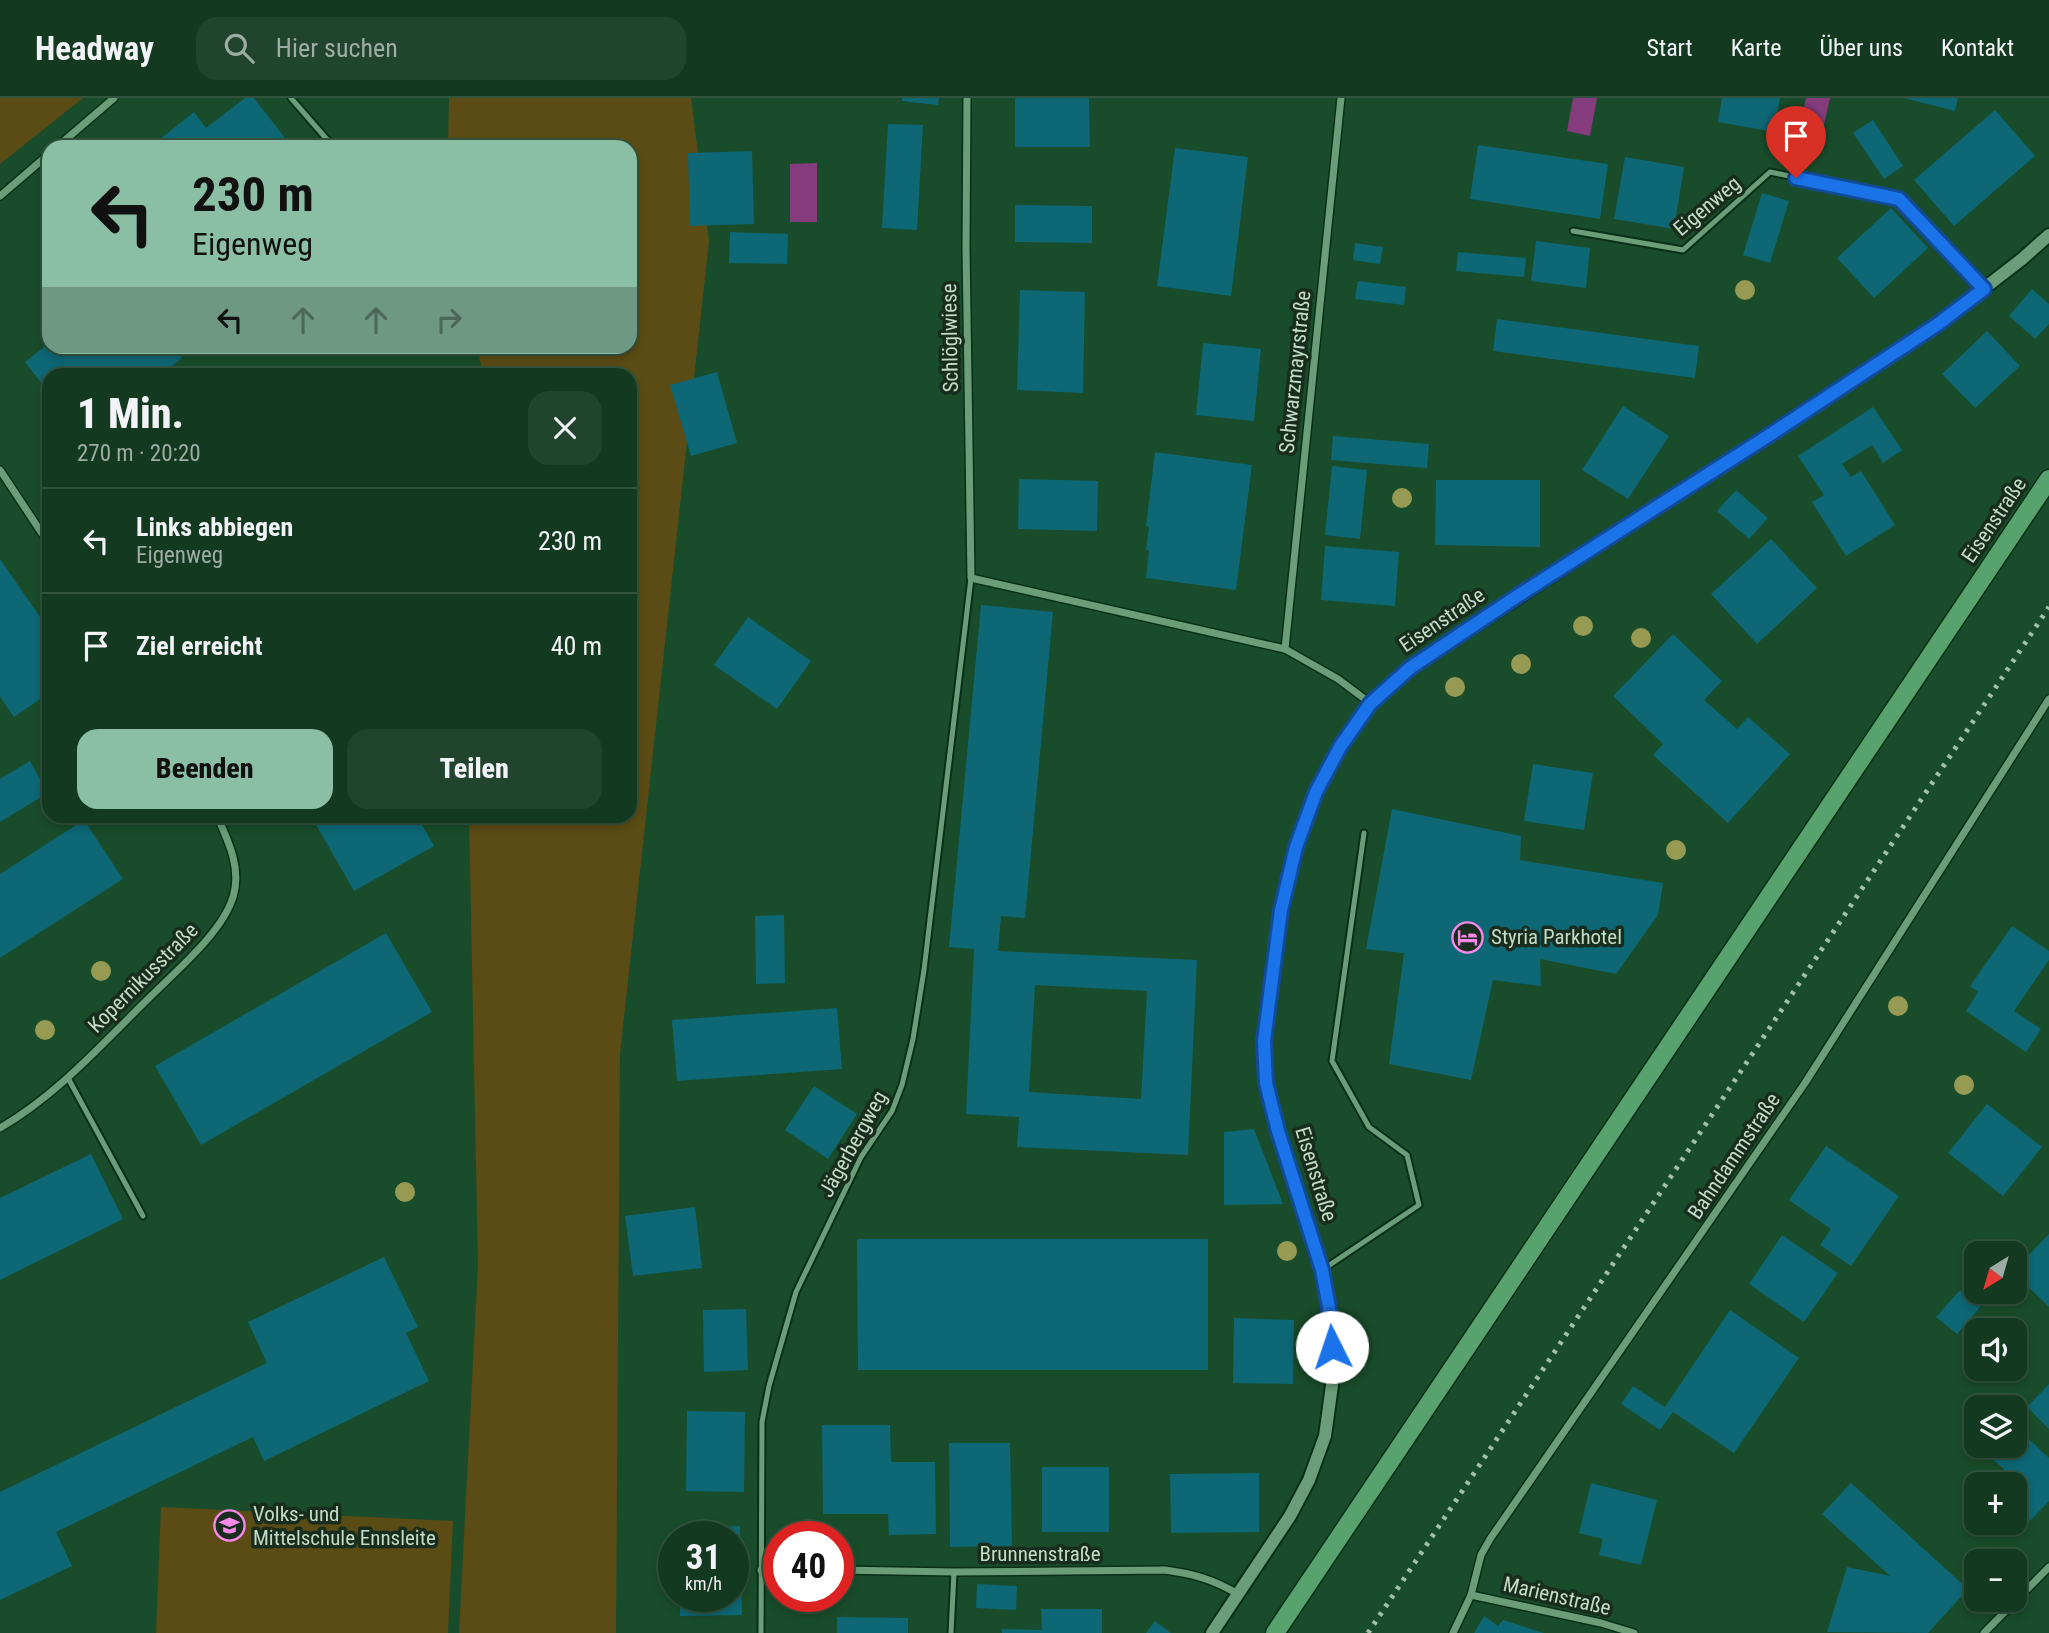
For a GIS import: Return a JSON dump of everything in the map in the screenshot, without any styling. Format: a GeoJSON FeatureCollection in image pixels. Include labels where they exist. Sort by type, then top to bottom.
{"type":"FeatureCollection","features":[{"type":"Feature","properties":{"kind":"main road","name":"Eisenstraße"},"geometry":{"type":"LineString","coordinates":[[1275,1633],[2049,480]]}},
{"type":"Feature","properties":{"kind":"street"},"geometry":{"type":"LineString","coordinates":[[65,140],[114,98]]}},
{"type":"Feature","properties":{"kind":"street","name":"Schlöglwiese"},"geometry":{"type":"LineString","coordinates":[[967,98],[966,248],[971,578]]}},
{"type":"Feature","properties":{"kind":"street","name":"Schwarzmayrstraße"},"geometry":{"type":"LineString","coordinates":[[1285,649],[1341,98]]}},
{"type":"Feature","properties":{"kind":"street"},"geometry":{"type":"LineString","coordinates":[[0,196],[42,160]]}},
{"type":"Feature","properties":{"kind":"street","name":"Eisenstraße"},"geometry":{"type":"LineString","coordinates":[[1212,1633],[1290,1516],[1325,1436],[1332,1385],[1329,1307],[1322,1270],[1278,1131],[1266,1083],[1264,1041],[1281,910],[1296,847],[1316,792],[1340,747],[1370,704],[1410,668],[1938,324],[2049,235]]}},
{"type":"Feature","properties":{"kind":"street"},"geometry":{"type":"LineString","coordinates":[[0,470],[42,533]]}},
{"type":"Feature","properties":{"kind":"street"},"geometry":{"type":"LineString","coordinates":[[971,578],[1285,649],[1338,679],[1370,704]]}},
{"type":"Feature","properties":{"kind":"street","name":"Bahndammstraße"},"geometry":{"type":"LineString","coordinates":[[1453,1633],[1471,1595],[1481,1555],[1490,1539],[1805,1083],[2049,699]]}},
{"type":"Feature","properties":{"kind":"street","name":"Kopernikusstraße"},"geometry":{"type":"LineString","coordinates":[[0,1128],[68,1078],[194,953],[220,922],[234,896],[236,868],[220,823]]}},
{"type":"Feature","properties":{"kind":"street"},"geometry":{"type":"LineString","coordinates":[[1984,1633],[2049,1567]]}},
{"type":"Feature","properties":{"kind":"street","name":"Brunnenstraße"},"geometry":{"type":"LineString","coordinates":[[854,1570],[1165,1570],[1195,1574],[1238,1594]]}},
{"type":"Feature","properties":{"kind":"street","name":"Marienstraße"},"geometry":{"type":"LineString","coordinates":[[1471,1595],[1601,1623],[1634,1633]]}},
{"type":"Feature","properties":{"kind":"lane"},"geometry":{"type":"LineString","coordinates":[[291,98],[327,140]]}},
{"type":"Feature","properties":{"kind":"lane","name":"Eigenweg"},"geometry":{"type":"LineString","coordinates":[[1573,231],[1683,250],[1770,172],[1899,199],[1984,289]]}},
{"type":"Feature","properties":{"kind":"lane","name":"Jägerbergweg"},"geometry":{"type":"LineString","coordinates":[[761,1633],[762,1422],[772,1375],[796,1292],[861,1157],[892,1111],[902,1085],[913,1039],[924,970],[971,578]]}},
{"type":"Feature","properties":{"kind":"lane"},"geometry":{"type":"LineString","coordinates":[[1322,1270],[1419,1205],[1407,1155],[1369,1127],[1332,1061],[1364,833]]}},
{"type":"Feature","properties":{"kind":"lane"},"geometry":{"type":"LineString","coordinates":[[68,1078],[143,1216]]}},
{"type":"Feature","properties":{"kind":"lane"},"geometry":{"type":"LineString","coordinates":[[951,1633],[954,1572]]}},
{"type":"Feature","properties":{"kind":"shaded area"},"geometry":{"type":"Polygon","coordinates":[[[0,98],[83,98],[0,164],[0,98]]]}},
{"type":"Feature","properties":{"kind":"shaded area"},"geometry":{"type":"Polygon","coordinates":[[[449,98],[691,98],[709,241],[620,1054],[616,1633],[459,1633],[478,1265],[469,823],[637,823],[637,368],[482,368],[479,354],[637,354],[637,140],[448,140],[449,98]]]}},
{"type":"Feature","properties":{"kind":"shaded area"},"geometry":{"type":"Polygon","coordinates":[[[1573,98],[1597,98],[1590,136],[1567,131],[1573,98]]]}},
{"type":"Feature","properties":{"kind":"shaded area"},"geometry":{"type":"Polygon","coordinates":[[[1806,98],[1830,98],[1821,138],[1798,134],[1806,98]]]}},
{"type":"Feature","properties":{"kind":"shaded area"},"geometry":{"type":"Polygon","coordinates":[[[817,163],[817,222],[790,222],[790,164],[817,163]]]}},
{"type":"Feature","properties":{"kind":"shaded area"},"geometry":{"type":"Polygon","coordinates":[[[161,1507],[453,1521],[448,1633],[156,1633],[161,1507]]]}},
{"type":"Feature","properties":{"kind":"building"},"geometry":{"type":"Polygon","coordinates":[[[245,98],[254,98],[287,140],[159,140],[194,112],[206,128],[245,98]]]}},
{"type":"Feature","properties":{"kind":"building"},"geometry":{"type":"Polygon","coordinates":[[[902,98],[939,98],[938,105],[902,101],[902,98]]]}},
{"type":"Feature","properties":{"kind":"building"},"geometry":{"type":"Polygon","coordinates":[[[1015,98],[1089,98],[1090,147],[1015,147],[1015,98]]]}},
{"type":"Feature","properties":{"kind":"building"},"geometry":{"type":"Polygon","coordinates":[[[1722,98],[1780,98],[1774,132],[1718,122],[1722,98]]]}},
{"type":"Feature","properties":{"kind":"building"},"geometry":{"type":"Polygon","coordinates":[[[1904,98],[1958,98],[1955,111],[1904,98]]]}},
{"type":"Feature","properties":{"kind":"building"},"geometry":{"type":"Polygon","coordinates":[[[1995,110],[2035,156],[1954,226],[1914,180],[1995,110]]]}},
{"type":"Feature","properties":{"kind":"building"},"geometry":{"type":"Polygon","coordinates":[[[1873,120],[1903,166],[1884,179],[1853,133],[1873,120]]]}},
{"type":"Feature","properties":{"kind":"building"},"geometry":{"type":"Polygon","coordinates":[[[888,124],[923,125],[917,230],[882,228],[888,124]]]}},
{"type":"Feature","properties":{"kind":"building"},"geometry":{"type":"Polygon","coordinates":[[[1478,145],[1608,164],[1600,219],[1470,199],[1478,145]]]}},
{"type":"Feature","properties":{"kind":"building"},"geometry":{"type":"Polygon","coordinates":[[[1175,148],[1248,157],[1231,296],[1157,286],[1175,148]]]}},
{"type":"Feature","properties":{"kind":"building"},"geometry":{"type":"Polygon","coordinates":[[[752,151],[754,224],[690,226],[688,153],[752,151]]]}},
{"type":"Feature","properties":{"kind":"building"},"geometry":{"type":"Polygon","coordinates":[[[1625,157],[1684,167],[1674,229],[1614,219],[1625,157]]]}},
{"type":"Feature","properties":{"kind":"building"},"geometry":{"type":"Polygon","coordinates":[[[1762,193],[1789,201],[1770,263],[1743,255],[1762,193]]]}},
{"type":"Feature","properties":{"kind":"building"},"geometry":{"type":"Polygon","coordinates":[[[1015,205],[1092,206],[1092,243],[1015,242],[1015,205]]]}},
{"type":"Feature","properties":{"kind":"building"},"geometry":{"type":"Polygon","coordinates":[[[1891,208],[1928,248],[1874,298],[1837,258],[1891,208]]]}},
{"type":"Feature","properties":{"kind":"building"},"geometry":{"type":"Polygon","coordinates":[[[730,232],[788,234],[787,264],[729,263],[730,232]]]}},
{"type":"Feature","properties":{"kind":"building"},"geometry":{"type":"Polygon","coordinates":[[[1536,241],[1590,248],[1586,288],[1531,281],[1536,241]]]}},
{"type":"Feature","properties":{"kind":"building"},"geometry":{"type":"Polygon","coordinates":[[[1355,243],[1383,247],[1380,264],[1353,260],[1355,243]]]}},
{"type":"Feature","properties":{"kind":"building"},"geometry":{"type":"Polygon","coordinates":[[[1458,252],[1526,258],[1524,277],[1456,271],[1458,252]]]}},
{"type":"Feature","properties":{"kind":"building"},"geometry":{"type":"Polygon","coordinates":[[[1358,281],[1406,287],[1404,305],[1355,299],[1358,281]]]}},
{"type":"Feature","properties":{"kind":"building"},"geometry":{"type":"Polygon","coordinates":[[[2032,289],[2049,304],[2049,324],[2035,339],[2009,316],[2032,289]]]}},
{"type":"Feature","properties":{"kind":"building"},"geometry":{"type":"Polygon","coordinates":[[[1020,290],[1085,292],[1083,393],[1017,390],[1020,290]]]}},
{"type":"Feature","properties":{"kind":"building"},"geometry":{"type":"Polygon","coordinates":[[[1497,319],[1699,346],[1695,378],[1493,351],[1497,319]]]}},
{"type":"Feature","properties":{"kind":"building"},"geometry":{"type":"Polygon","coordinates":[[[1987,331],[2020,366],[1975,408],[1942,374],[1987,331]]]}},
{"type":"Feature","properties":{"kind":"building"},"geometry":{"type":"Polygon","coordinates":[[[1203,343],[1261,349],[1254,421],[1196,415],[1203,343]]]}},
{"type":"Feature","properties":{"kind":"building"},"geometry":{"type":"Polygon","coordinates":[[[42,349],[42,354],[179,354],[182,358],[170,368],[42,368],[42,384],[25,362],[42,349]]]}},
{"type":"Feature","properties":{"kind":"building"},"geometry":{"type":"Polygon","coordinates":[[[717,372],[737,443],[691,456],[670,385],[717,372]]]}},
{"type":"Feature","properties":{"kind":"building"},"geometry":{"type":"Polygon","coordinates":[[[1623,406],[1669,436],[1628,499],[1582,470],[1623,406]]]}},
{"type":"Feature","properties":{"kind":"building"},"geometry":{"type":"Polygon","coordinates":[[[1873,407],[1902,450],[1883,463],[1872,445],[1842,464],[1851,477],[1861,471],[1895,525],[1846,556],[1812,502],[1824,495],[1798,456],[1873,407]]]}},
{"type":"Feature","properties":{"kind":"building"},"geometry":{"type":"Polygon","coordinates":[[[1333,436],[1429,444],[1427,468],[1331,460],[1333,436]]]}},
{"type":"Feature","properties":{"kind":"building"},"geometry":{"type":"Polygon","coordinates":[[[1155,452],[1252,465],[1236,590],[1146,578],[1149,527],[1146,526],[1155,452]]]}},
{"type":"Feature","properties":{"kind":"building"},"geometry":{"type":"Polygon","coordinates":[[[1332,466],[1367,470],[1360,539],[1325,535],[1332,466]]]}},
{"type":"Feature","properties":{"kind":"building"},"geometry":{"type":"Polygon","coordinates":[[[1019,479],[1098,481],[1097,531],[1018,529],[1019,479]]]}},
{"type":"Feature","properties":{"kind":"building"},"geometry":{"type":"Polygon","coordinates":[[[1436,480],[1540,480],[1540,547],[1435,545],[1436,480]]]}},
{"type":"Feature","properties":{"kind":"building"},"geometry":{"type":"Polygon","coordinates":[[[1736,490],[1768,518],[1749,539],[1717,511],[1736,490]]]}},
{"type":"Feature","properties":{"kind":"building"},"geometry":{"type":"Polygon","coordinates":[[[1771,539],[1817,588],[1757,644],[1711,594],[1771,539]]]}},
{"type":"Feature","properties":{"kind":"building"},"geometry":{"type":"Polygon","coordinates":[[[1325,546],[1399,552],[1395,606],[1321,600],[1325,546]]]}},
{"type":"Feature","properties":{"kind":"building"},"geometry":{"type":"Polygon","coordinates":[[[0,559],[42,620],[42,698],[14,717],[0,697],[0,559]]]}},
{"type":"Feature","properties":{"kind":"building"},"geometry":{"type":"Polygon","coordinates":[[[981,605],[1053,612],[1025,918],[1001,916],[998,951],[1197,960],[1188,1155],[1017,1147],[1019,1117],[966,1114],[974,949],[949,947],[981,605]],[[1035,985],[1029,1092],[1141,1099],[1147,991],[1035,985]]]}},
{"type":"Feature","properties":{"kind":"building"},"geometry":{"type":"Polygon","coordinates":[[[748,617],[811,661],[777,709],[714,665],[748,617]]]}},
{"type":"Feature","properties":{"kind":"building"},"geometry":{"type":"Polygon","coordinates":[[[1673,634],[1722,681],[1704,700],[1737,729],[1748,717],[1790,754],[1728,823],[1653,755],[1663,744],[1613,696],[1673,634]]]}},
{"type":"Feature","properties":{"kind":"building"},"geometry":{"type":"Polygon","coordinates":[[[30,761],[42,782],[42,797],[0,822],[0,779],[30,761]]]}},
{"type":"Feature","properties":{"kind":"building"},"geometry":{"type":"Polygon","coordinates":[[[1533,764],[1593,773],[1584,830],[1524,821],[1533,764]]]}},
{"type":"Feature","properties":{"kind":"building"},"geometry":{"type":"Polygon","coordinates":[[[1392,809],[1521,836],[1520,860],[1663,883],[1658,915],[1616,974],[1540,959],[1541,986],[1493,980],[1471,1080],[1389,1064],[1404,953],[1366,949],[1392,809]]]}},
{"type":"Feature","properties":{"kind":"building"},"geometry":{"type":"Polygon","coordinates":[[[79,823],[86,823],[123,879],[0,958],[0,874],[79,823]]]}},
{"type":"Feature","properties":{"kind":"building"},"geometry":{"type":"Polygon","coordinates":[[[315,823],[421,823],[434,846],[354,891],[315,823]]]}},
{"type":"Feature","properties":{"kind":"building"},"geometry":{"type":"Polygon","coordinates":[[[784,915],[785,983],[756,984],[755,916],[784,915]]]}},
{"type":"Feature","properties":{"kind":"building"},"geometry":{"type":"Polygon","coordinates":[[[2012,926],[2049,951],[2049,960],[2014,1011],[2041,1029],[2026,1052],[1966,1011],[1978,992],[1970,986],[2012,926]]]}},
{"type":"Feature","properties":{"kind":"building"},"geometry":{"type":"Polygon","coordinates":[[[386,933],[432,1012],[201,1145],[155,1066],[386,933]]]}},
{"type":"Feature","properties":{"kind":"building"},"geometry":{"type":"Polygon","coordinates":[[[837,1008],[842,1069],[677,1081],[672,1020],[837,1008]]]}},
{"type":"Feature","properties":{"kind":"building"},"geometry":{"type":"Polygon","coordinates":[[[814,1086],[857,1114],[828,1159],[785,1130],[814,1086]]]}},
{"type":"Feature","properties":{"kind":"building"},"geometry":{"type":"Polygon","coordinates":[[[1987,1104],[2042,1147],[2003,1196],[1948,1153],[1987,1104]]]}},
{"type":"Feature","properties":{"kind":"building"},"geometry":{"type":"Polygon","coordinates":[[[1254,1129],[1283,1204],[1224,1205],[1224,1132],[1254,1129]]]}},
{"type":"Feature","properties":{"kind":"building"},"geometry":{"type":"Polygon","coordinates":[[[1826,1146],[1899,1196],[1851,1266],[1820,1245],[1831,1229],[1789,1200],[1826,1146]]]}},
{"type":"Feature","properties":{"kind":"building"},"geometry":{"type":"Polygon","coordinates":[[[91,1154],[123,1219],[0,1280],[0,1198],[91,1154]]]}},
{"type":"Feature","properties":{"kind":"building"},"geometry":{"type":"Polygon","coordinates":[[[695,1207],[702,1268],[633,1276],[625,1216],[695,1207]]]}},
{"type":"Feature","properties":{"kind":"building"},"geometry":{"type":"Polygon","coordinates":[[[2049,1234],[2049,1307],[2027,1286],[2027,1257],[2049,1234]]]}},
{"type":"Feature","properties":{"kind":"building"},"geometry":{"type":"Polygon","coordinates":[[[1782,1235],[1838,1273],[1804,1322],[1749,1284],[1782,1235]]]}},
{"type":"Feature","properties":{"kind":"building"},"geometry":{"type":"Polygon","coordinates":[[[857,1239],[1208,1239],[1208,1370],[858,1370],[857,1239]]]}},
{"type":"Feature","properties":{"kind":"building"},"geometry":{"type":"Polygon","coordinates":[[[384,1257],[418,1327],[406,1333],[429,1381],[264,1461],[253,1437],[56,1532],[72,1566],[0,1600],[0,1492],[267,1363],[248,1322],[384,1257]]]}},
{"type":"Feature","properties":{"kind":"building"},"geometry":{"type":"Polygon","coordinates":[[[1960,1290],[1964,1293],[1964,1304],[1976,1304],[1980,1307],[1971,1318],[1964,1318],[1964,1326],[1957,1334],[1936,1317],[1960,1290]]]}},
{"type":"Feature","properties":{"kind":"building"},"geometry":{"type":"Polygon","coordinates":[[[746,1309],[748,1370],[704,1372],[703,1310],[746,1309]]]}},
{"type":"Feature","properties":{"kind":"building"},"geometry":{"type":"Polygon","coordinates":[[[1730,1310],[1799,1358],[1734,1453],[1673,1412],[1660,1430],[1621,1404],[1633,1386],[1665,1407],[1730,1310]]]}},
{"type":"Feature","properties":{"kind":"building"},"geometry":{"type":"Polygon","coordinates":[[[1234,1318],[1294,1320],[1293,1384],[1233,1383],[1234,1318]]]}},
{"type":"Feature","properties":{"kind":"building"},"geometry":{"type":"Polygon","coordinates":[[[2049,1384],[2049,1429],[2027,1407],[2049,1384]]]}},
{"type":"Feature","properties":{"kind":"building"},"geometry":{"type":"Polygon","coordinates":[[[687,1411],[745,1412],[744,1492],[686,1491],[687,1411]]]}},
{"type":"Feature","properties":{"kind":"building"},"geometry":{"type":"Polygon","coordinates":[[[822,1425],[890,1425],[891,1462],[935,1462],[936,1534],[889,1535],[888,1514],[823,1514],[822,1425]]]}},
{"type":"Feature","properties":{"kind":"building"},"geometry":{"type":"Polygon","coordinates":[[[2027,1437],[2049,1458],[2049,1501],[2030,1521],[2027,1518],[2027,1472],[2001,1472],[2004,1469],[1991,1458],[2027,1458],[2027,1437]]]}},
{"type":"Feature","properties":{"kind":"building"},"geometry":{"type":"Polygon","coordinates":[[[949,1443],[1010,1443],[1012,1546],[950,1547],[949,1443]]]}},
{"type":"Feature","properties":{"kind":"building"},"geometry":{"type":"Polygon","coordinates":[[[1042,1467],[1109,1467],[1109,1532],[1042,1532],[1042,1467]]]}},
{"type":"Feature","properties":{"kind":"building"},"geometry":{"type":"Polygon","coordinates":[[[1259,1473],[1259,1532],[1171,1533],[1170,1474],[1259,1473]]]}},
{"type":"Feature","properties":{"kind":"building"},"geometry":{"type":"Polygon","coordinates":[[[1591,1483],[1657,1500],[1641,1565],[1599,1555],[1603,1539],[1579,1533],[1591,1483]]]}},
{"type":"Feature","properties":{"kind":"building"},"geometry":{"type":"Polygon","coordinates":[[[1851,1483],[1964,1585],[1964,1593],[1928,1633],[1827,1632],[1847,1567],[1890,1576],[1822,1514],[1851,1483]]]}},
{"type":"Feature","properties":{"kind":"building"},"geometry":{"type":"Polygon","coordinates":[[[977,1584],[1017,1586],[1016,1610],[976,1608],[977,1584]]]}},
{"type":"Feature","properties":{"kind":"building"},"geometry":{"type":"Polygon","coordinates":[[[1041,1609],[1102,1609],[1102,1633],[1002,1633],[1002,1629],[1042,1630],[1041,1609]]]}},
{"type":"Feature","properties":{"kind":"building"},"geometry":{"type":"Polygon","coordinates":[[[680,1612],[742,1612],[742,1615],[680,1616],[680,1612]]]}},
{"type":"Feature","properties":{"kind":"building"},"geometry":{"type":"Polygon","coordinates":[[[1484,1616],[1498,1626],[1503,1620],[1544,1633],[1474,1633],[1484,1616]]]}},
{"type":"Feature","properties":{"kind":"building"},"geometry":{"type":"Polygon","coordinates":[[[837,1617],[908,1618],[908,1633],[837,1633],[837,1617]]]}},
{"type":"Feature","properties":{"kind":"building"},"geometry":{"type":"Polygon","coordinates":[[[1155,1621],[1171,1633],[1146,1633],[1155,1621]]]}},
{"type":"Feature","properties":{"kind":"railway"},"geometry":{"type":"LineString","coordinates":[[1368,1633],[2049,607]]}},
{"type":"Feature","properties":{"kind":"place","name":"Styria Parkhotel"},"geometry":{"type":"Point","coordinates":[1468,937]}},
{"type":"Feature","properties":{"kind":"place","name":"Volks- und Mittelschule Ennsleite"},"geometry":{"type":"Point","coordinates":[230,1526]}},
{"type":"Feature","properties":{"kind":"route"},"geometry":{"type":"LineString","coordinates":[[1332,1347],[1329,1307],[1322,1270],[1278,1131],[1266,1083],[1264,1041],[1281,910],[1296,847],[1316,792],[1340,747],[1370,704],[1410,668],[1938,324],[1984,289],[1899,199],[1796,178]]}}]}
